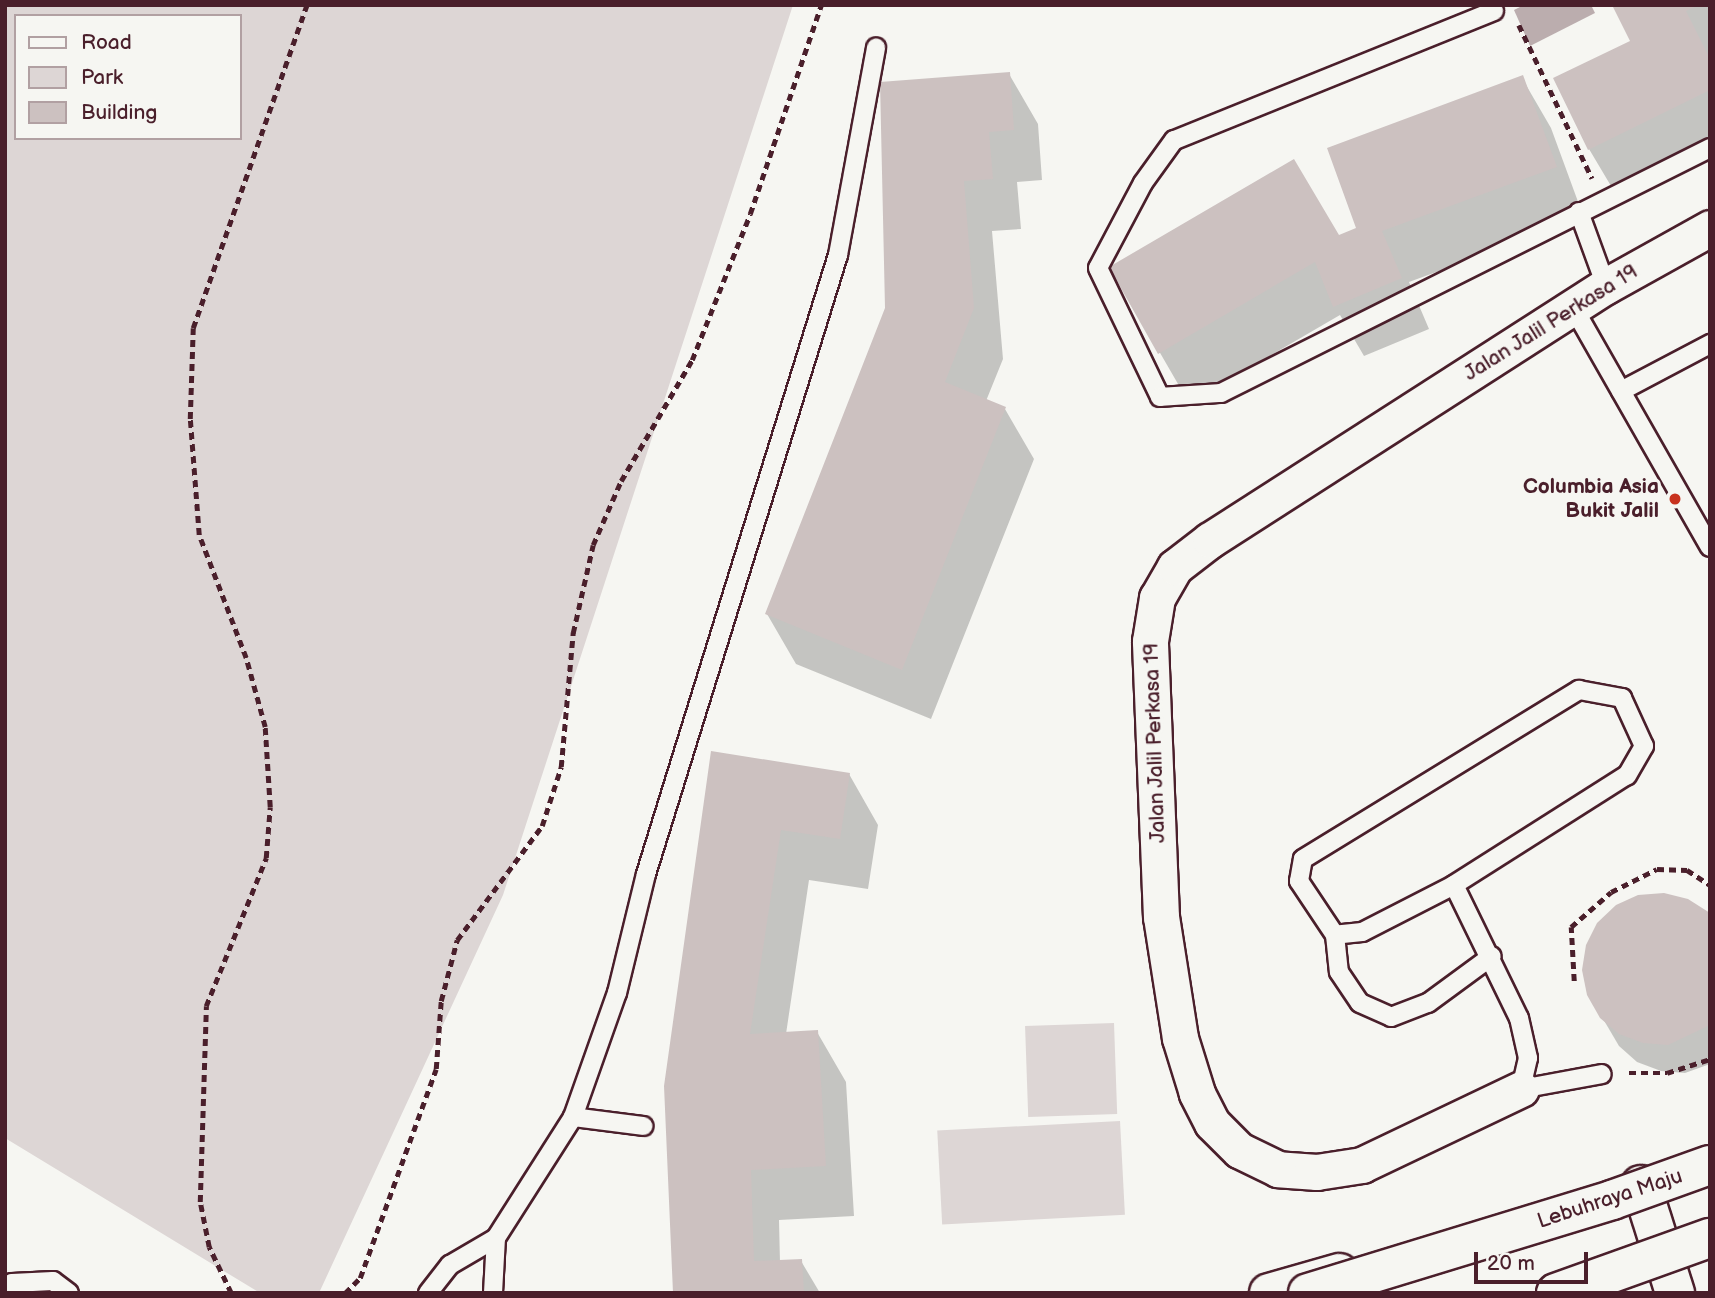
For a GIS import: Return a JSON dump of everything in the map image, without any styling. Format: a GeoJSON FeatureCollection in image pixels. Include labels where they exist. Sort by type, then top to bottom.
{"type":"FeatureCollection","features":[{"type":"Feature","properties":{"kind":"main road"},"geometry":{"type":"LineString","coordinates":[[1269,1293],[1709,1167]]}},
{"type":"Feature","properties":{"kind":"main road","name":"Lebuhraya Maju"},"geometry":{"type":"LineString","coordinates":[[1308,1293],[1612,1200],[1709,1167]]}},
{"type":"Feature","properties":{"kind":"main road"},"geometry":{"type":"LineString","coordinates":[[1642,1185],[1671,1280]]}},
{"type":"Feature","properties":{"kind":"main road"},"geometry":{"type":"LineString","coordinates":[[1556,1293],[1710,1238]]}},
{"type":"Feature","properties":{"kind":"main road"},"geometry":{"type":"LineString","coordinates":[[1582,1293],[1671,1280],[1710,1252]]}},
{"type":"Feature","properties":{"kind":"street","name":"Jalan Jalil Perkasa 19"},"geometry":{"type":"LineString","coordinates":[[1521,1088],[1362,1165],[1317,1172],[1268,1164],[1239,1150],[1212,1123],[1197,1093],[1180,1038],[1161,918],[1150,641],[1157,598],[1175,567],[1210,540],[1606,286],[1710,228]]}},
{"type":"Feature","properties":{"kind":"lane"},"geometry":{"type":"LineString","coordinates":[[1494,11],[1174,141],[1143,183],[1098,268],[1160,397],[1221,393],[1602,199],[1710,148]]}},
{"type":"Feature","properties":{"kind":"lane"},"geometry":{"type":"LineString","coordinates":[[428,1293],[450,1265],[496,1238],[573,1117],[617,993],[646,874],[838,255],[876,47]]}},
{"type":"Feature","properties":{"kind":"lane"},"geometry":{"type":"LineString","coordinates":[[1578,212],[1606,286]]}},
{"type":"Feature","properties":{"kind":"lane"},"geometry":{"type":"LineString","coordinates":[[1573,307],[1710,547]]}},
{"type":"Feature","properties":{"kind":"lane"},"geometry":{"type":"LineString","coordinates":[[1621,391],[1710,344]]}},
{"type":"Feature","properties":{"kind":"lane"},"geometry":{"type":"LineString","coordinates":[[1335,935],[1362,932],[1454,885],[1627,775],[1644,747],[1622,698],[1579,690],[1303,859],[1299,881],[1335,935],[1339,972],[1360,1003],[1391,1017],[1428,1003],[1492,956]]}},
{"type":"Feature","properties":{"kind":"lane"},"geometry":{"type":"LineString","coordinates":[[1454,885],[1492,956],[1519,1018],[1528,1058],[1521,1088],[1602,1074]]}},
{"type":"Feature","properties":{"kind":"lane"},"geometry":{"type":"LineString","coordinates":[[573,1117],[643,1126]]}},
{"type":"Feature","properties":{"kind":"lane"},"geometry":{"type":"LineString","coordinates":[[493,1293],[496,1238]]}},
{"type":"Feature","properties":{"kind":"lane"},"geometry":{"type":"LineString","coordinates":[[5,1290],[12,1283],[53,1281],[69,1293]]}},
{"type":"Feature","properties":{"kind":"path"},"geometry":{"type":"LineString","coordinates":[[231,1293],[209,1247],[201,1202],[206,1006],[265,858],[270,807],[265,727],[246,658],[199,535],[190,419],[193,328],[307,5]]}},
{"type":"Feature","properties":{"kind":"path"},"geometry":{"type":"LineString","coordinates":[[345,1293],[360,1278],[436,1069],[441,1001],[457,940],[542,826],[561,767],[573,633],[593,545],[621,481],[692,360],[750,214],[821,5]]}},
{"type":"Feature","properties":{"kind":"path"},"geometry":{"type":"LineString","coordinates":[[1515,17],[1602,199]]}},
{"type":"Feature","properties":{"kind":"path"},"geometry":{"type":"LineString","coordinates":[[1574,981],[1571,927],[1611,892],[1657,869],[1688,870],[1710,885]]}},
{"type":"Feature","properties":{"kind":"path"},"geometry":{"type":"LineString","coordinates":[[1602,1074],[1667,1073],[1710,1059]]}},
{"type":"Feature","properties":{"kind":"green space"},"geometry":{"type":"Polygon","coordinates":[[[5,5],[793,5],[503,895],[319,1293],[260,1293],[5,1138],[5,5]]]}},
{"type":"Feature","properties":{"kind":"green space"},"geometry":{"type":"Polygon","coordinates":[[[1114,1023],[1117,1114],[1028,1117],[1025,1026],[1114,1023]]]}},
{"type":"Feature","properties":{"kind":"green space"},"geometry":{"type":"Polygon","coordinates":[[[1120,1121],[1125,1215],[942,1224],[937,1131],[1120,1121]]]}},
{"type":"Feature","properties":{"kind":"shaded area"},"geometry":{"type":"Polygon","coordinates":[[[1524,5],[1591,5],[1595,13],[1530,46],[1514,10],[1524,5]]]}},
{"type":"Feature","properties":{"kind":"building"},"geometry":{"type":"Polygon","coordinates":[[[1612,5],[1699,5],[1686,11],[1710,59],[1710,90],[1588,150],[1553,78],[1630,41],[1612,5]]]}},
{"type":"Feature","properties":{"kind":"building"},"geometry":{"type":"Polygon","coordinates":[[[1010,72],[1014,130],[989,132],[993,179],[964,181],[974,308],[945,382],[1006,407],[902,670],[765,614],[885,308],[880,82],[1010,72]]]}},
{"type":"Feature","properties":{"kind":"building"},"geometry":{"type":"Polygon","coordinates":[[[1523,75],[1557,167],[1382,231],[1402,278],[1333,307],[1315,262],[1158,354],[1109,267],[1294,159],[1339,235],[1356,228],[1327,148],[1523,75]]]}},
{"type":"Feature","properties":{"kind":"building"},"geometry":{"type":"Polygon","coordinates":[[[711,751],[850,773],[840,839],[781,830],[750,1034],[818,1030],[826,1166],[751,1170],[754,1261],[802,1259],[804,1293],[673,1293],[664,1086],[711,751]]]}},
{"type":"Feature","properties":{"kind":"building"},"geometry":{"type":"Polygon","coordinates":[[[1664,893],[1688,899],[1710,913],[1710,1025],[1668,1045],[1643,1043],[1619,1034],[1600,1018],[1587,995],[1582,970],[1586,945],[1597,923],[1616,905],[1638,895],[1664,893]]]}},
{"type":"Feature","properties":{"kind":"place","name":"Columbia Asia Bukit Jalil"},"geometry":{"type":"Point","coordinates":[1675,499]}}]}
